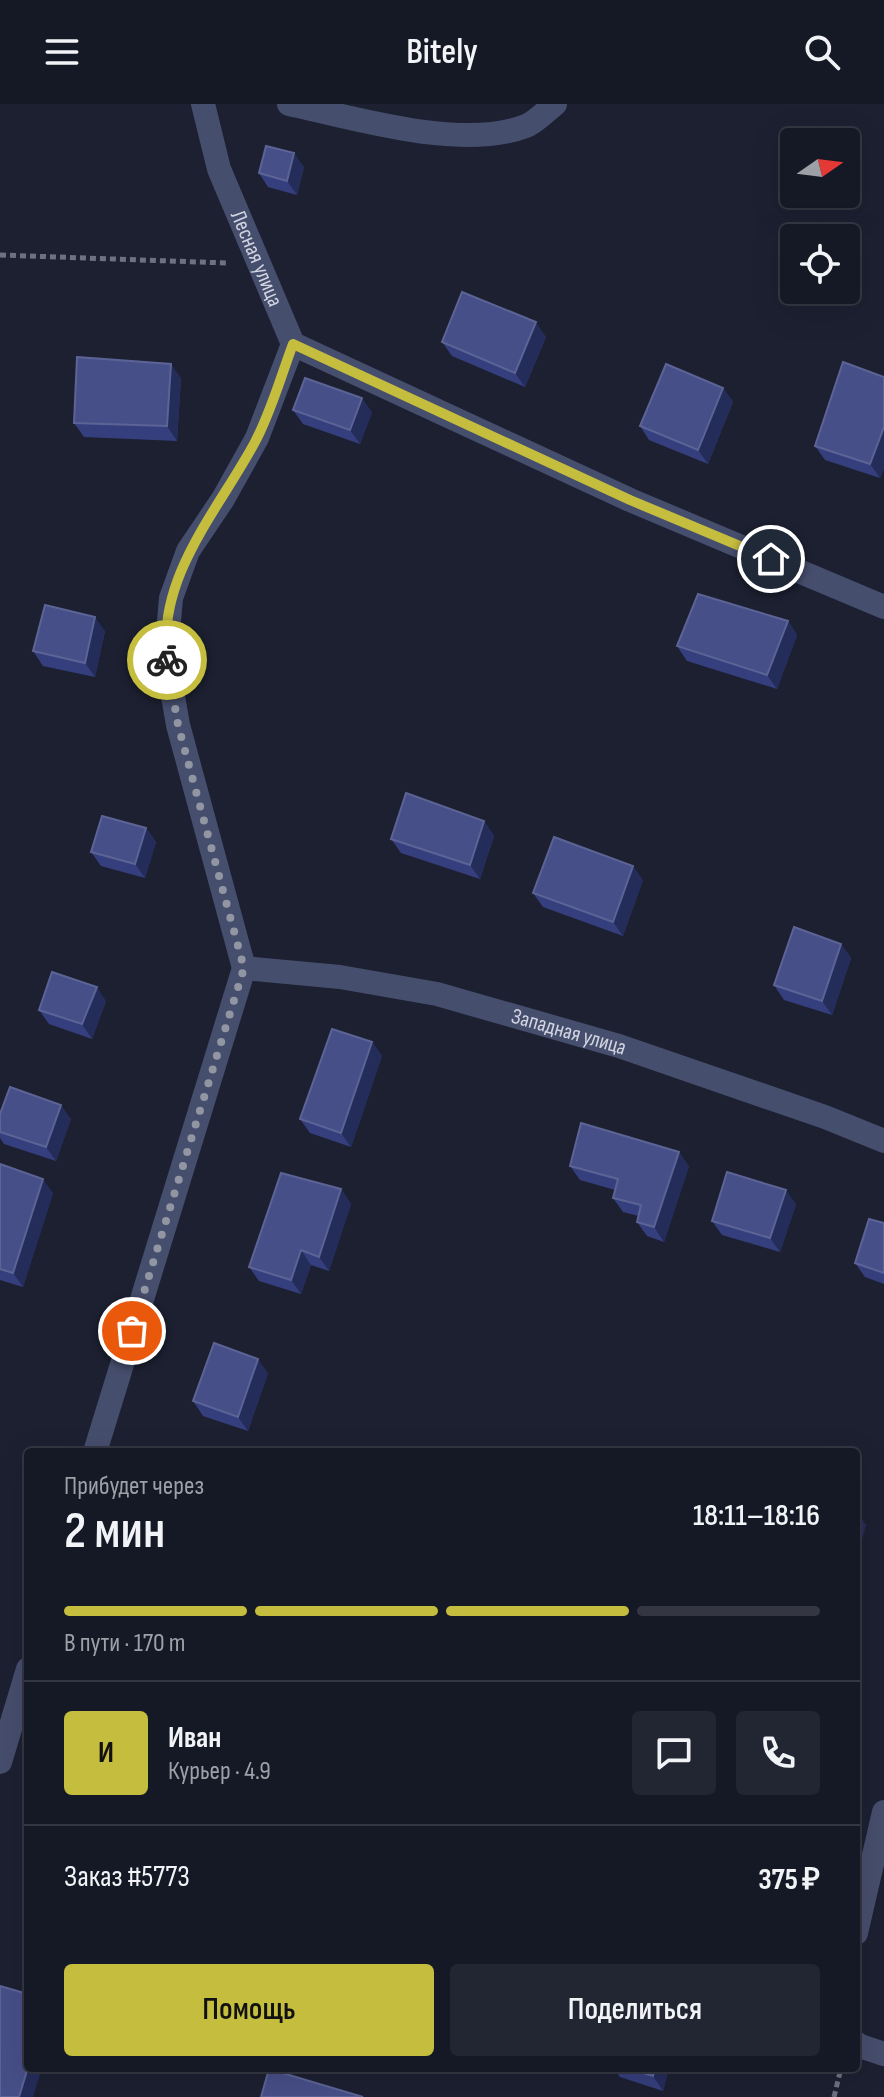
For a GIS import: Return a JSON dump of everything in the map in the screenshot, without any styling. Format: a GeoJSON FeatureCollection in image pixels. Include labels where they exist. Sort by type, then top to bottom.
{"type":"FeatureCollection","features":[{"type":"Feature","properties":{"kind":"street","name":"Лесная улица"},"geometry":{"type":"LineString","coordinates":[[203,104],[219,169],[293,344]]}},
{"type":"Feature","properties":{"kind":"street"},"geometry":{"type":"LineString","coordinates":[[289,104],[438,134],[488,136],[528,125],[555,104]]}},
{"type":"Feature","properties":{"kind":"street"},"geometry":{"type":"LineString","coordinates":[[96,1448],[244,968],[178,725],[166,656],[171,598],[188,551],[223,499],[257,438],[293,344],[630,500],[884,607]]}},
{"type":"Feature","properties":{"kind":"street","name":"Западная улица"},"geometry":{"type":"LineString","coordinates":[[244,968],[340,977],[437,994],[619,1046],[825,1117],[884,1141]]}},
{"type":"Feature","properties":{"kind":"street"},"geometry":{"type":"LineString","coordinates":[[0,1762],[24,1682]]}},
{"type":"Feature","properties":{"kind":"street"},"geometry":{"type":"LineString","coordinates":[[860,1916],[884,1812]]}},
{"type":"Feature","properties":{"kind":"street"},"geometry":{"type":"LineString","coordinates":[[860,2046],[884,2054]]}},
{"type":"Feature","properties":{"kind":"path"},"geometry":{"type":"LineString","coordinates":[[0,255],[260,264]]}},
{"type":"Feature","properties":{"kind":"path"},"geometry":{"type":"LineString","coordinates":[[834,2097],[840,2072]]}},
{"type":"Feature","properties":{"kind":"building"},"geometry":{"type":"Polygon","coordinates":[[[266,146],[294,153],[287,181],[259,173],[266,146]]]}},
{"type":"Feature","properties":{"kind":"building"},"geometry":{"type":"Polygon","coordinates":[[[462,292],[536,322],[515,373],[442,342],[462,292]]]}},
{"type":"Feature","properties":{"kind":"building"},"geometry":{"type":"Polygon","coordinates":[[[77,357],[171,364],[167,426],[74,423],[77,357]]]}},
{"type":"Feature","properties":{"kind":"building"},"geometry":{"type":"Polygon","coordinates":[[[843,362],[884,377],[884,427],[870,464],[815,446],[843,362]]]}},
{"type":"Feature","properties":{"kind":"building"},"geometry":{"type":"Polygon","coordinates":[[[666,364],[723,388],[698,450],[640,426],[666,364]]]}},
{"type":"Feature","properties":{"kind":"building"},"geometry":{"type":"Polygon","coordinates":[[[305,378],[362,398],[350,430],[293,410],[305,378]]]}},
{"type":"Feature","properties":{"kind":"building"},"geometry":{"type":"Polygon","coordinates":[[[698,594],[788,621],[767,675],[677,646],[698,594]]]}},
{"type":"Feature","properties":{"kind":"building"},"geometry":{"type":"Polygon","coordinates":[[[45,605],[95,617],[85,663],[33,651],[45,605]]]}},
{"type":"Feature","properties":{"kind":"building"},"geometry":{"type":"Polygon","coordinates":[[[406,793],[484,821],[470,865],[391,839],[406,793]]]}},
{"type":"Feature","properties":{"kind":"building"},"geometry":{"type":"Polygon","coordinates":[[[102,816],[146,828],[135,864],[91,852],[102,816]]]}},
{"type":"Feature","properties":{"kind":"building"},"geometry":{"type":"Polygon","coordinates":[[[554,837],[633,866],[613,922],[533,893],[554,837]]]}},
{"type":"Feature","properties":{"kind":"building"},"geometry":{"type":"Polygon","coordinates":[[[794,927],[841,944],[822,1001],[774,985],[794,927]]]}},
{"type":"Feature","properties":{"kind":"building"},"geometry":{"type":"Polygon","coordinates":[[[52,972],[97,987],[82,1024],[39,1010],[52,972]]]}},
{"type":"Feature","properties":{"kind":"building"},"geometry":{"type":"Polygon","coordinates":[[[332,1029],[372,1042],[341,1133],[300,1119],[332,1029]]]}},
{"type":"Feature","properties":{"kind":"building"},"geometry":{"type":"Polygon","coordinates":[[[10,1087],[61,1105],[46,1147],[0,1132],[0,1114],[10,1087]]]}},
{"type":"Feature","properties":{"kind":"building"},"geometry":{"type":"Polygon","coordinates":[[[581,1123],[679,1152],[654,1227],[637,1222],[641,1205],[613,1198],[618,1179],[570,1166],[581,1123]]]}},
{"type":"Feature","properties":{"kind":"building"},"geometry":{"type":"Polygon","coordinates":[[[0,1164],[43,1179],[13,1273],[0,1269],[0,1164]]]}},
{"type":"Feature","properties":{"kind":"building"},"geometry":{"type":"Polygon","coordinates":[[[727,1172],[786,1190],[770,1238],[712,1221],[727,1172]]]}},
{"type":"Feature","properties":{"kind":"building"},"geometry":{"type":"Polygon","coordinates":[[[281,1173],[341,1189],[319,1257],[301,1250],[291,1280],[249,1267],[281,1173]]]}},
{"type":"Feature","properties":{"kind":"building"},"geometry":{"type":"Polygon","coordinates":[[[869,1219],[884,1223],[884,1273],[855,1263],[869,1219]]]}},
{"type":"Feature","properties":{"kind":"building"},"geometry":{"type":"Polygon","coordinates":[[[214,1343],[258,1359],[238,1417],[193,1401],[214,1343]]]}},
{"type":"Feature","properties":{"kind":"building"},"geometry":{"type":"Polygon","coordinates":[[[0,1986],[24,1993],[24,2072],[26,2072],[19,2097],[0,2097],[0,1986]]]}},
{"type":"Feature","properties":{"kind":"building"},"geometry":{"type":"Polygon","coordinates":[[[268,2072],[279,2072],[363,2097],[261,2097],[268,2072]]]}},
{"type":"Feature","properties":{"kind":"way so far"},"geometry":{"type":"LineString","coordinates":[[132,1331],[244,968],[178,725],[167,660]]}},
{"type":"Feature","properties":{"kind":"route"},"geometry":{"type":"LineString","coordinates":[[167,660],[171,598],[188,551],[223,499],[257,438],[293,344],[630,500],[771,559]]}}]}
